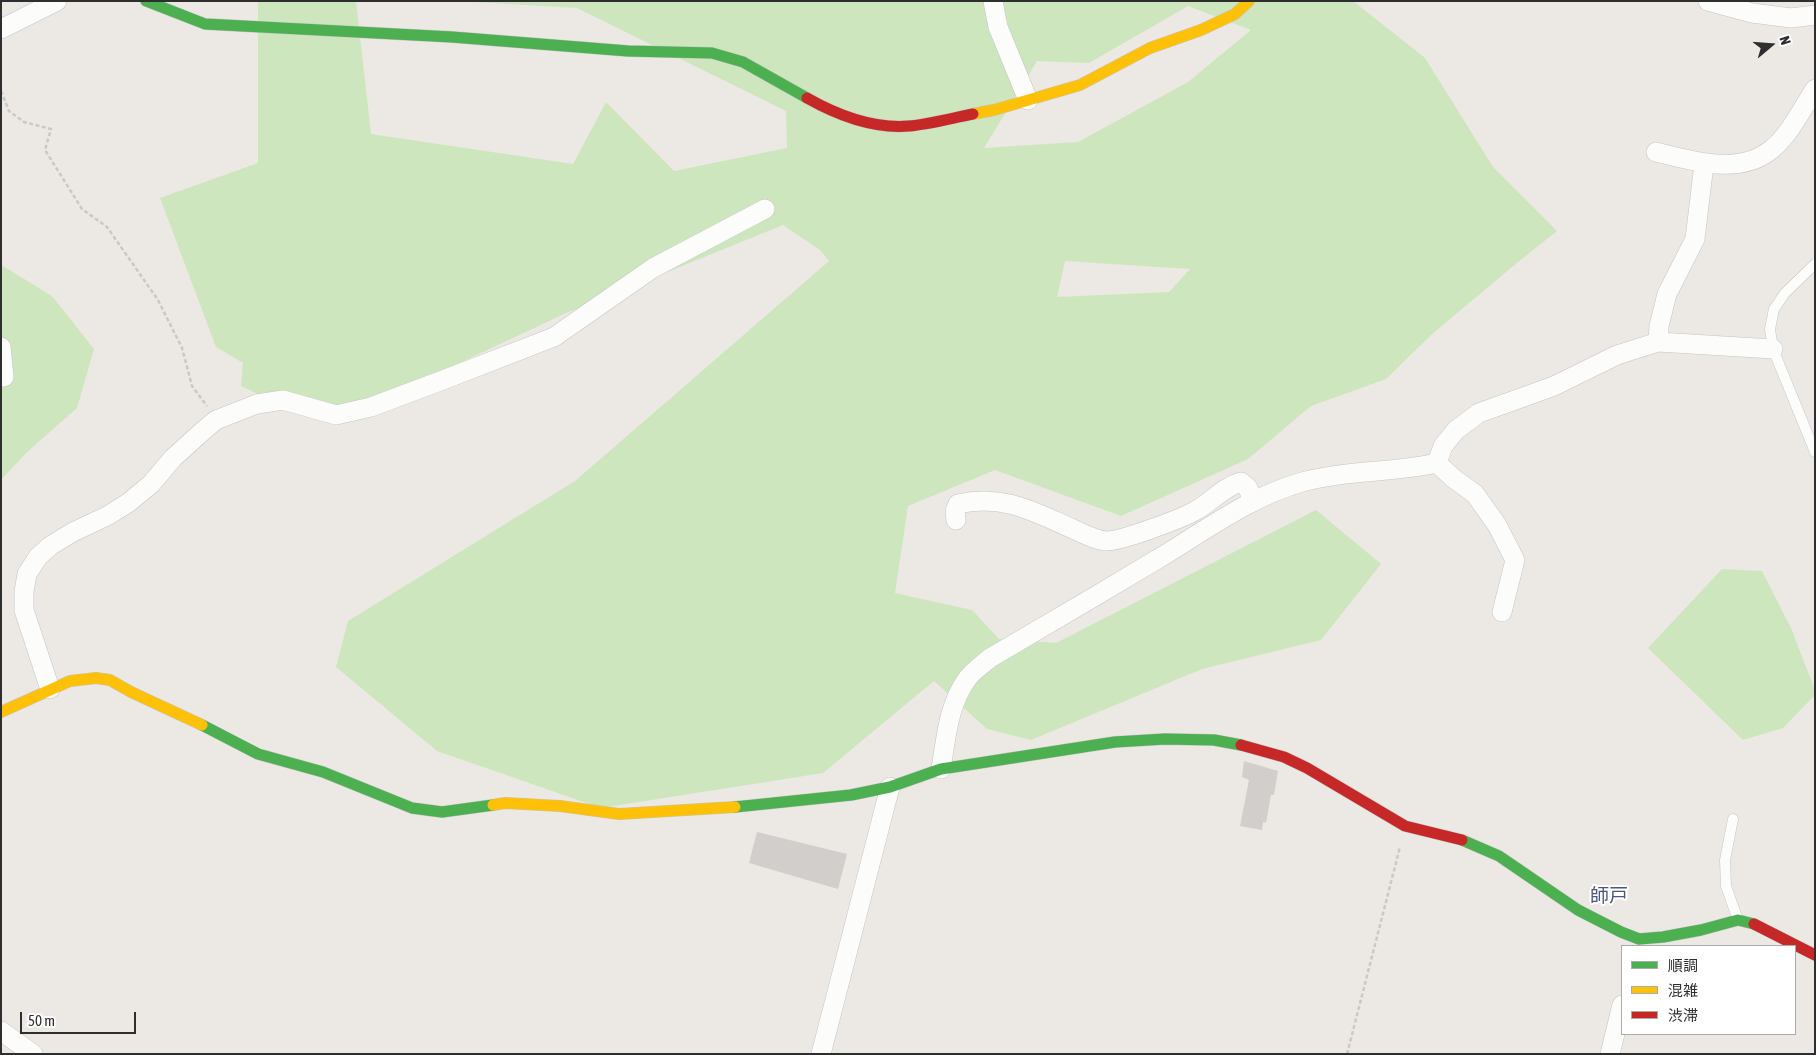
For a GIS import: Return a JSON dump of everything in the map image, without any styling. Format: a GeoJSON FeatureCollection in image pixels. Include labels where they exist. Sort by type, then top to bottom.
{"type":"FeatureCollection","features":[{"type":"Feature","properties":{"kind":"street"},"geometry":{"type":"LineString","coordinates":[[1,29],[57,1]]}},
{"type":"Feature","properties":{"kind":"street"},"geometry":{"type":"LineString","coordinates":[[146,1],[204,24],[452,37],[628,51],[712,53],[743,62],[816,103],[858,121],[885,126],[909,126],[970,116],[1080,85],[1150,48],[1201,30],[1235,14],[1249,1]]}},
{"type":"Feature","properties":{"kind":"street"},"geometry":{"type":"LineString","coordinates":[[993,1],[998,27],[1028,100]]}},
{"type":"Feature","properties":{"kind":"street"},"geometry":{"type":"LineString","coordinates":[[1708,1],[1752,13],[1791,18],[1815,15]]}},
{"type":"Feature","properties":{"kind":"street"},"geometry":{"type":"LineString","coordinates":[[1656,152],[1704,164],[1738,164],[1759,158],[1773,148],[1791,127],[1815,89]]}},
{"type":"Feature","properties":{"kind":"street"},"geometry":{"type":"LineString","coordinates":[[1658,342],[1659,326],[1667,294],[1695,240],[1704,164]]}},
{"type":"Feature","properties":{"kind":"street"},"geometry":{"type":"LineString","coordinates":[[50,689],[24,610],[27,574],[38,556],[73,532],[108,516],[128,503],[151,484],[173,458],[216,420],[256,404],[283,400],[336,415],[371,406],[462,373],[554,337],[653,268],[764,208]]}},
{"type":"Feature","properties":{"kind":"street"},"geometry":{"type":"LineString","coordinates":[[1437,463],[1443,446],[1456,430],[1478,414],[1554,386],[1617,355],[1658,342],[1774,349]]}},
{"type":"Feature","properties":{"kind":"street"},"geometry":{"type":"LineString","coordinates":[[1,347],[4,377]]}},
{"type":"Feature","properties":{"kind":"street"},"geometry":{"type":"LineString","coordinates":[[941,769],[954,702],[968,678],[990,658],[1253,502],[1272,493],[1302,482],[1330,476],[1420,467],[1437,463]]}},
{"type":"Feature","properties":{"kind":"street"},"geometry":{"type":"LineString","coordinates":[[1437,463],[1453,478],[1475,494],[1496,525],[1515,560],[1502,612]]}},
{"type":"Feature","properties":{"kind":"street"},"geometry":{"type":"LineString","coordinates":[[956,520],[954,511],[958,504],[972,501],[995,501],[1020,506],[1078,532],[1107,541],[1126,537],[1193,512],[1232,485],[1241,482],[1248,488],[1253,502]]}},
{"type":"Feature","properties":{"kind":"street"},"geometry":{"type":"LineString","coordinates":[[1,712],[70,681],[96,678],[110,680],[131,692],[228,737],[258,754],[322,772],[412,808],[442,812],[505,803],[560,806],[619,814],[739,807],[850,795],[890,787],[941,769],[1115,742],[1165,739],[1214,740],[1284,756],[1405,826],[1464,841],[1499,856],[1578,910],[1638,942],[1701,930],[1738,920],[1756,924],[1815,955]]}},
{"type":"Feature","properties":{"kind":"street"},"geometry":{"type":"LineString","coordinates":[[821,1054],[890,787]]}},
{"type":"Feature","properties":{"kind":"street"},"geometry":{"type":"LineString","coordinates":[[1610,1054],[1621,1008]]}},
{"type":"Feature","properties":{"kind":"street"},"geometry":{"type":"LineString","coordinates":[[1,1031],[33,1054]]}},
{"type":"Feature","properties":{"kind":"lane"},"geometry":{"type":"LineString","coordinates":[[1815,264],[1785,293],[1774,309],[1770,330],[1774,349],[1815,452]]}},
{"type":"Feature","properties":{"kind":"lane"},"geometry":{"type":"LineString","coordinates":[[1733,819],[1725,860],[1726,886],[1738,920]]}},
{"type":"Feature","properties":{"kind":"path"},"geometry":{"type":"LineString","coordinates":[[1,91],[9,111],[24,122],[51,129],[45,150],[82,209],[107,227],[158,300],[182,348],[192,386],[216,420]]}},
{"type":"Feature","properties":{"kind":"path"},"geometry":{"type":"LineString","coordinates":[[1347,1054],[1405,826]]}},
{"type":"Feature","properties":{"kind":"green space"},"geometry":{"type":"Polygon","coordinates":[[[258,1],[356,1],[371,134],[573,164],[606,102],[674,171],[787,148],[786,111],[577,8],[457,1],[1353,1],[1425,58],[1493,167],[1557,231],[1431,335],[1386,379],[1311,406],[1248,459],[1121,516],[995,470],[908,506],[895,593],[972,610],[999,639],[1056,643],[1316,510],[1381,564],[1321,640],[1202,669],[1031,740],[987,729],[934,681],[823,773],[601,808],[437,751],[336,667],[348,621],[575,481],[829,261],[820,250],[783,225],[564,314],[387,397],[305,417],[241,386],[243,363],[216,347],[160,198],[258,163],[258,1]],[[1188,6],[1089,63],[1037,61],[984,148],[1078,142],[1188,82],[1251,30],[1188,6]],[[1065,261],[1057,297],[1169,292],[1190,269],[1065,261]]]}},
{"type":"Feature","properties":{"kind":"green space"},"geometry":{"type":"Polygon","coordinates":[[[1,265],[52,296],[94,349],[77,408],[26,453],[1,480],[1,265]]]}},
{"type":"Feature","properties":{"kind":"green space"},"geometry":{"type":"Polygon","coordinates":[[[1722,569],[1762,571],[1791,628],[1815,690],[1815,695],[1783,728],[1743,740],[1648,648],[1722,569]]]}},
{"type":"Feature","properties":{"kind":"building"},"geometry":{"type":"Polygon","coordinates":[[[1244,761],[1278,771],[1274,795],[1271,795],[1266,823],[1263,822],[1262,830],[1240,826],[1249,780],[1242,777],[1244,761]]]}},
{"type":"Feature","properties":{"kind":"building"},"geometry":{"type":"Polygon","coordinates":[[[757,832],[847,854],[838,889],[749,863],[757,832]]]}},
{"type":"Feature","properties":{"kind":"traffic: fast"},"geometry":{"type":"LineString","coordinates":[[146,1],[205,24],[452,37],[628,51],[712,53],[743,62],[807,98]]}},
{"type":"Feature","properties":{"kind":"traffic: fast"},"geometry":{"type":"LineString","coordinates":[[202,725],[258,754],[323,772],[412,808],[442,812],[493,805]]}},
{"type":"Feature","properties":{"kind":"traffic: fast"},"geometry":{"type":"LineString","coordinates":[[735,807],[851,795],[890,787],[941,769],[1115,742],[1165,739],[1214,740],[1241,745]]}},
{"type":"Feature","properties":{"kind":"traffic: fast"},"geometry":{"type":"LineString","coordinates":[[1462,840],[1499,856],[1578,910],[1639,939],[1701,930],[1738,920],[1754,924]]}},
{"type":"Feature","properties":{"kind":"traffic: slow"},"geometry":{"type":"LineString","coordinates":[[973,114],[994,110],[1080,85],[1150,48],[1201,30],[1235,14],[1249,1]]}},
{"type":"Feature","properties":{"kind":"traffic: slow"},"geometry":{"type":"LineString","coordinates":[[1,712],[70,681],[96,678],[110,680],[131,692],[202,725]]}},
{"type":"Feature","properties":{"kind":"traffic: slow"},"geometry":{"type":"LineString","coordinates":[[493,805],[505,803],[560,806],[619,814],[735,807]]}},
{"type":"Feature","properties":{"kind":"traffic: jam"},"geometry":{"type":"LineString","coordinates":[[807,98],[856,120],[882,125],[909,126],[973,114]]}},
{"type":"Feature","properties":{"kind":"traffic: jam"},"geometry":{"type":"LineString","coordinates":[[1241,745],[1284,757],[1307,768],[1405,826],[1462,840]]}},
{"type":"Feature","properties":{"kind":"traffic: jam"},"geometry":{"type":"LineString","coordinates":[[1754,924],[1795,945]]}},
{"type":"Feature","properties":{"kind":"traffic: jam"},"geometry":{"type":"LineString","coordinates":[[1796,945],[1815,955]]}},
{"type":"Feature","properties":{"kind":"district","name":"師戸"},"geometry":{"type":"Point","coordinates":[1609,896]}}]}
